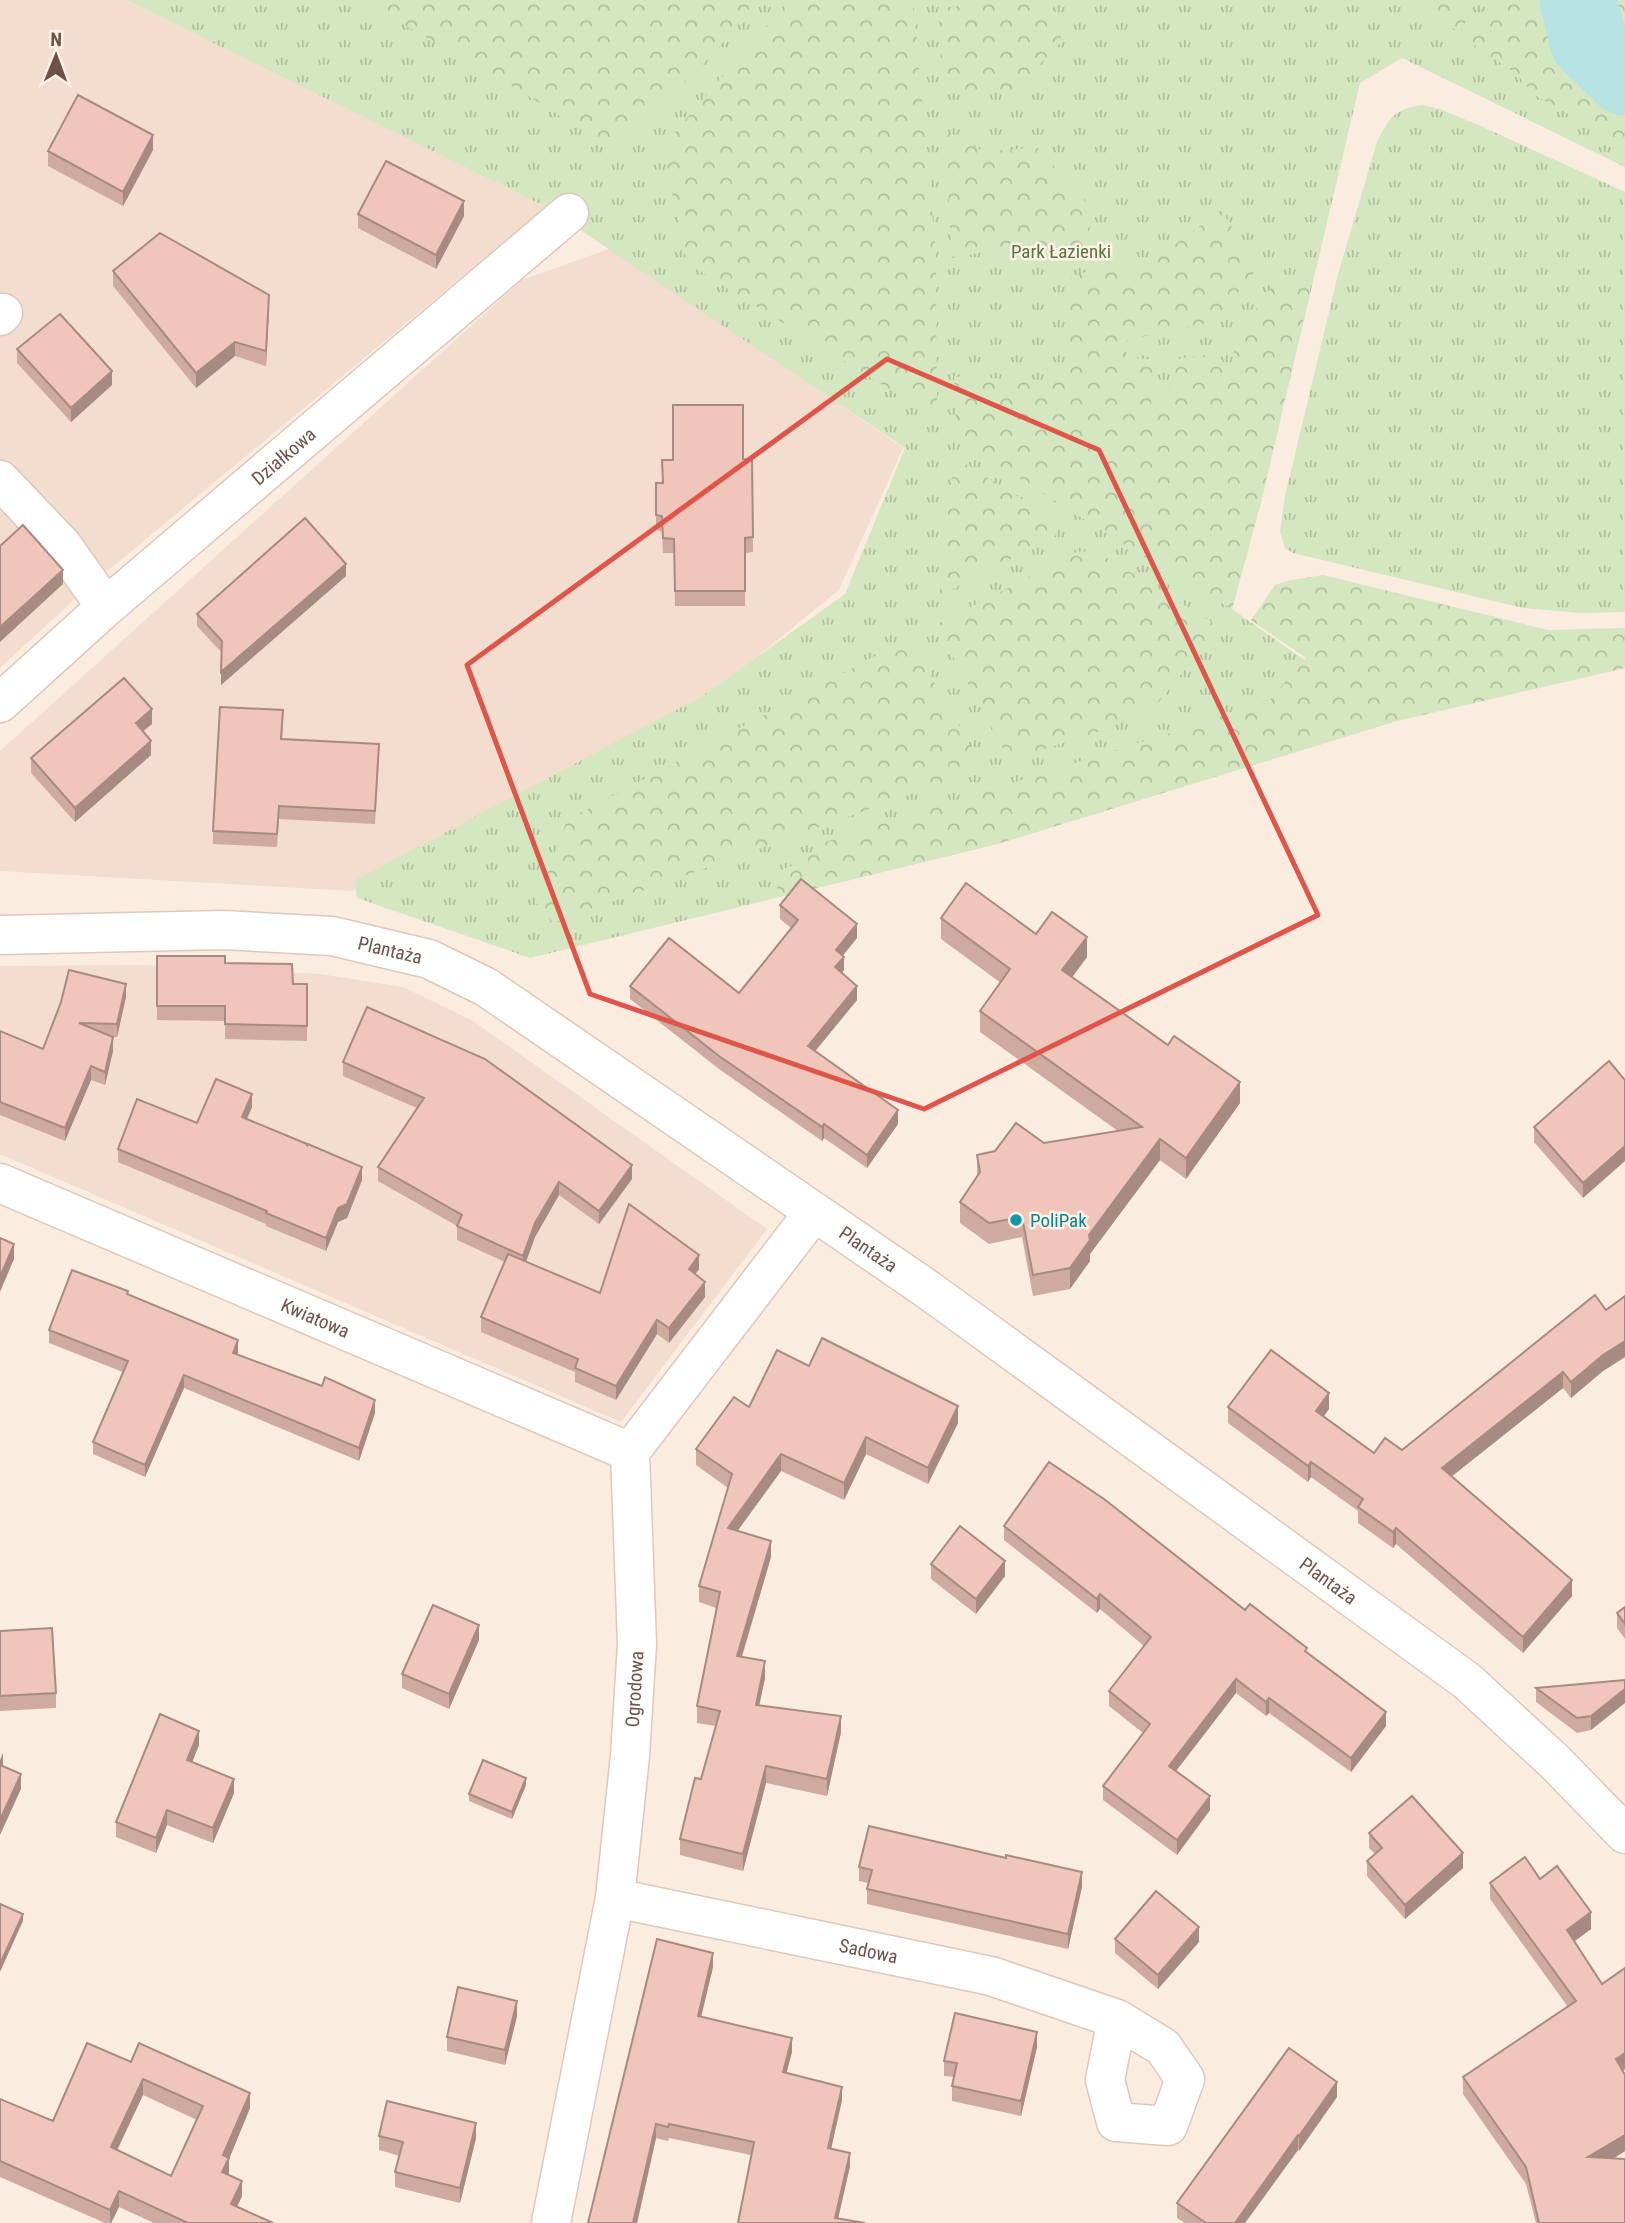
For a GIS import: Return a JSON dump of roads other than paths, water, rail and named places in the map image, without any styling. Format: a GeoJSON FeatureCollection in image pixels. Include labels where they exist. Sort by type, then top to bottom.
{"type":"FeatureCollection","features":[{"type":"Feature","properties":{"kind":"street","name":"Działkowa"},"geometry":{"type":"LineString","coordinates":[[0,703],[106,607],[569,213]]}},
{"type":"Feature","properties":{"kind":"street"},"geometry":{"type":"LineString","coordinates":[[0,480],[62,545],[106,607]]}},
{"type":"Feature","properties":{"kind":"street","name":"Plantaża"},"geometry":{"type":"LineString","coordinates":[[0,935],[223,930],[332,936],[429,959],[486,987],[927,1289],[1467,1681],[1555,1762],[1625,1834]]}},
{"type":"Feature","properties":{"kind":"street","name":"Kwiatowa"},"geometry":{"type":"LineString","coordinates":[[0,1182],[630,1452]]}},
{"type":"Feature","properties":{"kind":"street"},"geometry":{"type":"LineString","coordinates":[[630,1452],[814,1212]]}},
{"type":"Feature","properties":{"kind":"street","name":"Ogrodowa"},"geometry":{"type":"LineString","coordinates":[[551,2223],[615,1898],[630,1756],[637,1644],[630,1452]]}},
{"type":"Feature","properties":{"kind":"street","name":"Sadowa"},"geometry":{"type":"LineString","coordinates":[[615,1898],[991,1976],[1117,2020]]}},
{"type":"Feature","properties":{"kind":"waterway"},"geometry":{"type":"LineString","coordinates":[[1578,0],[1588,41],[1625,77]]}},
{"type":"Feature","properties":{"kind":"place","name":"PoliPak"},"geometry":{"type":"Point","coordinates":[1016,1220]}},
{"type":"Feature","properties":{"kind":"park label","name":"Park Łazienki"},"geometry":{"type":"Point","coordinates":[1061,251]}}]}
